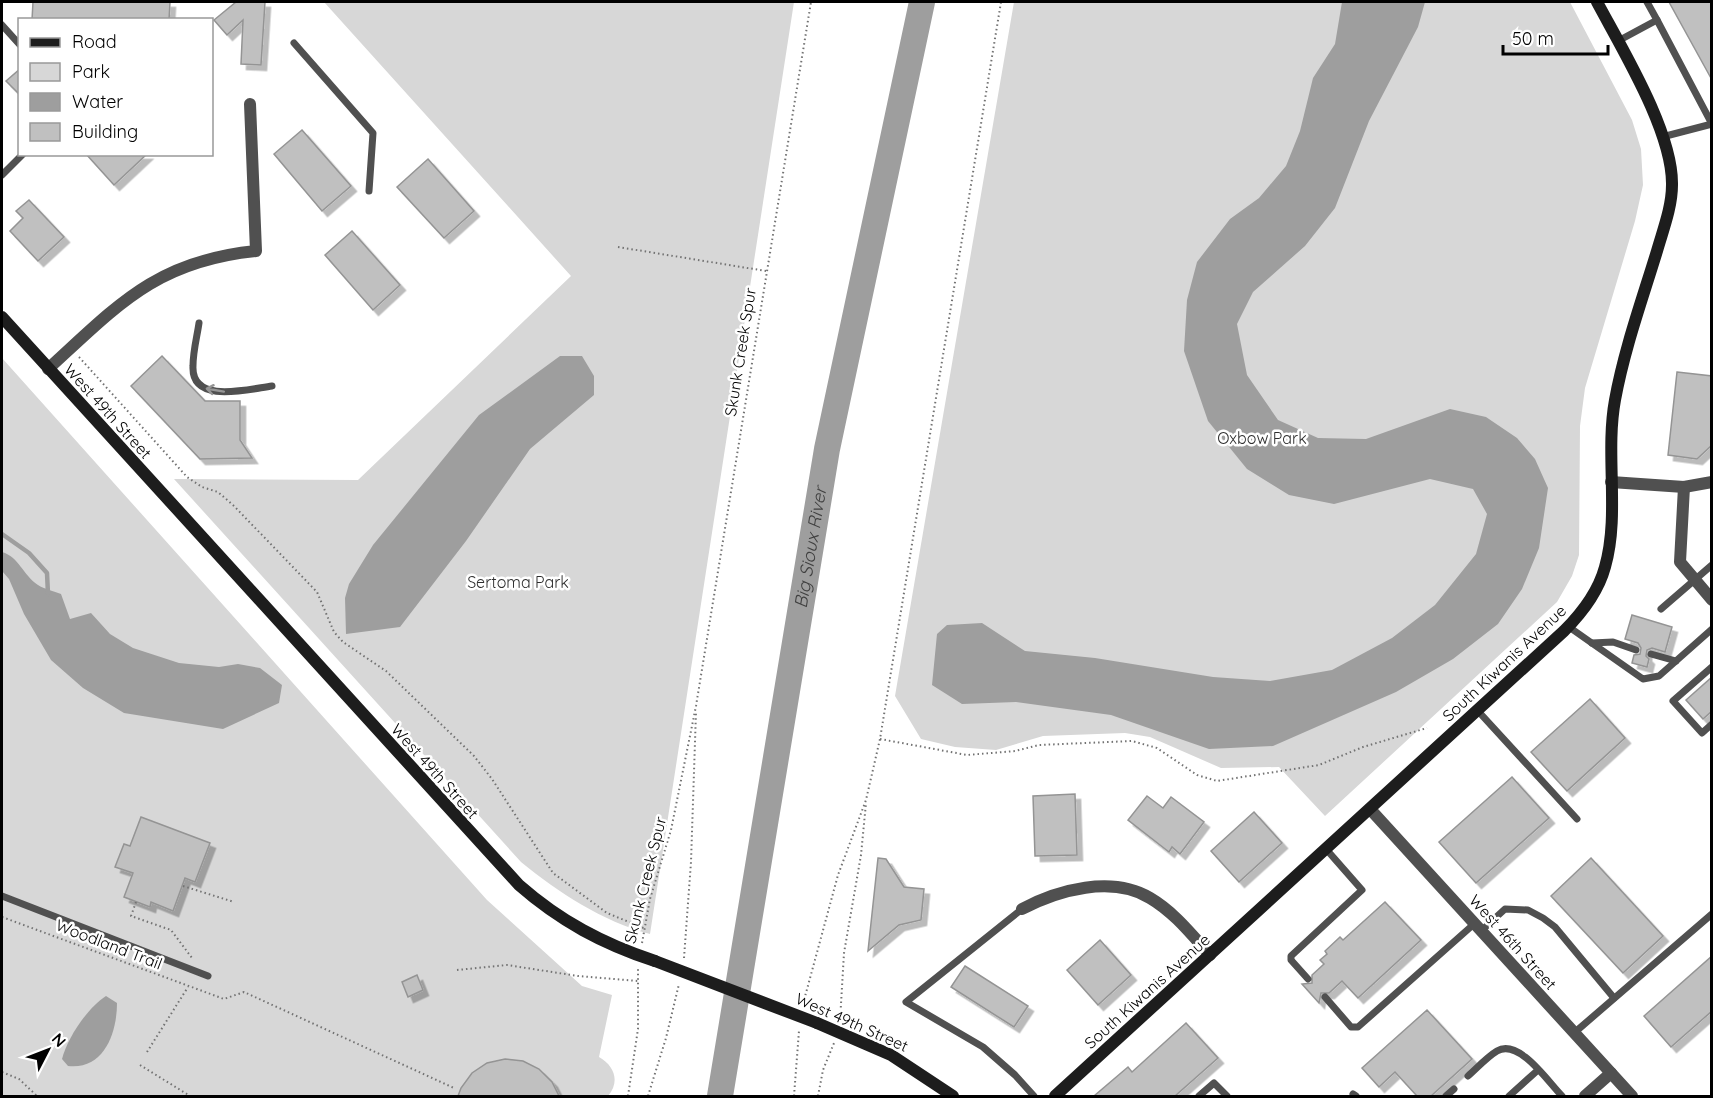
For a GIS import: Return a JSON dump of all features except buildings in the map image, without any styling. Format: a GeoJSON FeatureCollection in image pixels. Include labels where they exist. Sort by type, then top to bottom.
{"type":"FeatureCollection","features":[{"type":"Feature","properties":{"kind":"street","name":"South Kiwanis Avenue"},"geometry":{"type":"LineString","coordinates":[[1055,1096],[1569,627],[1590,601],[1604,571],[1610,537],[1615,399],[1670,201],[1672,184],[1654,111],[1597,2]]}},
{"type":"Feature","properties":{"kind":"street"},"geometry":{"type":"LineString","coordinates":[[48,369],[112,310],[156,279],[207,258],[256,251],[250,104]]}},
{"type":"Feature","properties":{"kind":"street","name":"West 49th Street"},"geometry":{"type":"LineString","coordinates":[[2,317],[519,885],[560,919],[582,932],[639,956],[817,1023],[891,1055],[917,1070],[952,1096]]}},
{"type":"Feature","properties":{"kind":"street"},"geometry":{"type":"LineString","coordinates":[[1611,482],[1684,486],[1712,482]]}},
{"type":"Feature","properties":{"kind":"street"},"geometry":{"type":"LineString","coordinates":[[1684,486],[1680,562],[1712,600]]}},
{"type":"Feature","properties":{"kind":"street","name":"West 46th Street"},"geometry":{"type":"LineString","coordinates":[[1370,809],[1632,1096]]}},
{"type":"Feature","properties":{"kind":"street"},"geometry":{"type":"LineString","coordinates":[[1022,909],[1065,891],[1118,888],[1135,890],[1164,907],[1210,955]]}},
{"type":"Feature","properties":{"kind":"street"},"geometry":{"type":"LineString","coordinates":[[1585,1096],[1611,1073]]}},
{"type":"Feature","properties":{"kind":"lane"},"geometry":{"type":"LineString","coordinates":[[1647,2],[1712,124],[1662,137]]}},
{"type":"Feature","properties":{"kind":"lane"},"geometry":{"type":"LineString","coordinates":[[1618,41],[1657,20]]}},
{"type":"Feature","properties":{"kind":"lane"},"geometry":{"type":"LineString","coordinates":[[2,25],[18,43]]}},
{"type":"Feature","properties":{"kind":"lane"},"geometry":{"type":"LineString","coordinates":[[294,43],[373,133],[369,191]]}},
{"type":"Feature","properties":{"kind":"lane"},"geometry":{"type":"LineString","coordinates":[[2,175],[21,156]]}},
{"type":"Feature","properties":{"kind":"lane"},"geometry":{"type":"LineString","coordinates":[[199,323],[192,368],[196,380],[205,389],[217,393],[272,386]]}},
{"type":"Feature","properties":{"kind":"lane"},"geometry":{"type":"LineString","coordinates":[[1661,609],[1712,565]]}},
{"type":"Feature","properties":{"kind":"lane"},"geometry":{"type":"LineString","coordinates":[[1569,627],[1643,679],[1659,676],[1712,629]]}},
{"type":"Feature","properties":{"kind":"lane"},"geometry":{"type":"LineString","coordinates":[[1592,643],[1613,642],[1636,650]]}},
{"type":"Feature","properties":{"kind":"lane"},"geometry":{"type":"LineString","coordinates":[[1651,654],[1676,661]]}},
{"type":"Feature","properties":{"kind":"lane"},"geometry":{"type":"LineString","coordinates":[[1712,667],[1673,701],[1702,733],[1712,724]]}},
{"type":"Feature","properties":{"kind":"lane"},"geometry":{"type":"LineString","coordinates":[[1478,711],[1577,819]]}},
{"type":"Feature","properties":{"kind":"lane"},"geometry":{"type":"LineString","coordinates":[[1308,979],[1291,960],[1292,956],[1362,890],[1326,849]]}},
{"type":"Feature","properties":{"kind":"lane"},"geometry":{"type":"LineString","coordinates":[[2,896],[208,976]]}},
{"type":"Feature","properties":{"kind":"lane"},"geometry":{"type":"LineString","coordinates":[[1022,909],[906,1002],[983,1047],[1015,1075],[1034,1096]]}},
{"type":"Feature","properties":{"kind":"lane"},"geometry":{"type":"LineString","coordinates":[[1325,997],[1351,1027],[1358,1027],[1478,927],[1505,909],[1528,910],[1555,927],[1614,998]]}},
{"type":"Feature","properties":{"kind":"lane"},"geometry":{"type":"LineString","coordinates":[[1574,1033],[1712,914]]}},
{"type":"Feature","properties":{"kind":"lane"},"geometry":{"type":"LineString","coordinates":[[1468,1076],[1498,1050],[1508,1048],[1522,1053],[1562,1096]]}},
{"type":"Feature","properties":{"kind":"lane"},"geometry":{"type":"LineString","coordinates":[[1509,1096],[1538,1070]]}},
{"type":"Feature","properties":{"kind":"lane"},"geometry":{"type":"LineString","coordinates":[[1199,1096],[1214,1083],[1227,1096]]}},
{"type":"Feature","properties":{"kind":"lane"},"geometry":{"type":"LineString","coordinates":[[1446,1096],[1454,1089]]}},
{"type":"Feature","properties":{"kind":"path","name":"Skunk Creek Spur"},"geometry":{"type":"LineString","coordinates":[[628,1096],[638,1029],[639,956],[650,899],[671,830],[696,706],[812,2]]}},
{"type":"Feature","properties":{"kind":"path"},"geometry":{"type":"LineString","coordinates":[[818,1096],[823,1070],[839,1032],[844,953],[861,855],[866,801],[880,739],[1001,2]]}},
{"type":"Feature","properties":{"kind":"path"},"geometry":{"type":"LineString","coordinates":[[618,248],[766,271]]}},
{"type":"Feature","properties":{"kind":"path"},"geometry":{"type":"LineString","coordinates":[[71,348],[187,477],[202,487],[218,492],[234,506],[317,592],[334,632],[343,642],[386,671],[474,756],[492,779],[553,873],[607,913],[646,929]]}},
{"type":"Feature","properties":{"kind":"path","name":"Skunk Creek Spur"},"geometry":{"type":"LineString","coordinates":[[683,965],[687,945],[696,706]]}},
{"type":"Feature","properties":{"kind":"path"},"geometry":{"type":"LineString","coordinates":[[880,739],[967,755],[1015,751],[1039,745],[1132,741],[1157,748],[1197,775],[1216,781],[1319,765],[1363,747],[1427,728]]}},
{"type":"Feature","properties":{"kind":"path"},"geometry":{"type":"LineString","coordinates":[[802,1014],[805,992],[838,875],[866,801]]}},
{"type":"Feature","properties":{"kind":"path"},"geometry":{"type":"LineString","coordinates":[[183,886],[234,902]]}},
{"type":"Feature","properties":{"kind":"path"},"geometry":{"type":"LineString","coordinates":[[136,902],[131,916],[171,930],[191,955],[198,972]]}},
{"type":"Feature","properties":{"kind":"path","name":"Woodland Trail"},"geometry":{"type":"LineString","coordinates":[[2,917],[224,999],[244,992],[454,1088]]}},
{"type":"Feature","properties":{"kind":"path"},"geometry":{"type":"LineString","coordinates":[[457,970],[507,965],[578,976],[638,981]]}},
{"type":"Feature","properties":{"kind":"path"},"geometry":{"type":"LineString","coordinates":[[648,1096],[666,1038],[681,975]]}},
{"type":"Feature","properties":{"kind":"path"},"geometry":{"type":"LineString","coordinates":[[147,1052],[188,987]]}},
{"type":"Feature","properties":{"kind":"path"},"geometry":{"type":"LineString","coordinates":[[794,1096],[800,1024]]}},
{"type":"Feature","properties":{"kind":"path"},"geometry":{"type":"LineString","coordinates":[[140,1065],[190,1096]]}},
{"type":"Feature","properties":{"kind":"path"},"geometry":{"type":"LineString","coordinates":[[2,1072],[19,1079],[37,1096]]}},
{"type":"Feature","properties":{"kind":"green space","name":"Sertoma Park"},"geometry":{"type":"Polygon","coordinates":[[[324,2],[794,2],[650,934],[598,914],[550,884],[521,862],[174,479],[358,480],[571,276],[324,2]]]}},
{"type":"Feature","properties":{"kind":"green space","name":"Oxbow Park"},"geometry":{"type":"Polygon","coordinates":[[[1014,2],[1570,2],[1632,120],[1641,149],[1643,185],[1635,221],[1585,388],[1580,426],[1579,555],[1572,576],[1557,602],[1325,816],[1279,767],[1221,768],[1150,737],[1125,733],[1043,736],[996,750],[955,747],[921,739],[895,696],[1014,2]]]}},
{"type":"Feature","properties":{"kind":"green space"},"geometry":{"type":"Polygon","coordinates":[[[2,358],[487,900],[582,986],[612,995],[599,1057],[609,1065],[614,1075],[614,1085],[608,1096],[2,1096],[2,358]]]}},
{"type":"Feature","properties":{"kind":"water"},"geometry":{"type":"Polygon","coordinates":[[[1342,2],[1425,2],[1418,27],[1369,121],[1335,208],[1305,246],[1253,292],[1237,324],[1247,375],[1278,420],[1318,438],[1366,439],[1450,409],[1486,417],[1517,438],[1535,459],[1548,488],[1539,548],[1522,589],[1498,624],[1453,659],[1396,692],[1273,746],[1209,749],[1111,715],[1016,702],[962,704],[932,685],[937,634],[947,625],[982,623],[1025,651],[1095,658],[1213,677],[1270,681],[1332,670],[1392,638],[1435,605],[1476,554],[1487,514],[1473,489],[1430,479],[1334,504],[1289,495],[1247,469],[1208,421],[1184,351],[1187,300],[1197,262],[1230,219],[1259,198],[1286,166],[1300,131],[1313,78],[1335,44],[1342,2]]]}},
{"type":"Feature","properties":{"kind":"water"},"geometry":{"type":"Polygon","coordinates":[[[560,356],[582,356],[594,376],[594,395],[530,449],[466,541],[400,627],[346,634],[345,598],[349,584],[373,545],[479,415],[560,356]]]}},
{"type":"Feature","properties":{"kind":"water"},"geometry":{"type":"Polygon","coordinates":[[[2,552],[13,558],[38,585],[61,594],[70,619],[91,613],[110,634],[133,648],[179,663],[219,667],[238,664],[260,668],[282,685],[279,703],[223,729],[124,713],[83,688],[51,660],[24,614],[9,579],[2,571],[2,552]]]}},
{"type":"Feature","properties":{"kind":"water"},"geometry":{"type":"Polygon","coordinates":[[[106,996],[117,1003],[114,1026],[106,1047],[91,1062],[80,1066],[68,1066],[62,1059],[73,1033],[92,1008],[106,996]]]}},
{"type":"Feature","properties":{"kind":"waterway","name":"Big Sioux River"},"geometry":{"type":"LineString","coordinates":[[720,1096],[827,449],[922,2]]}},
{"type":"Feature","properties":{"kind":"waterway"},"geometry":{"type":"LineString","coordinates":[[2,534],[29,553],[47,573],[48,594]]}}]}
